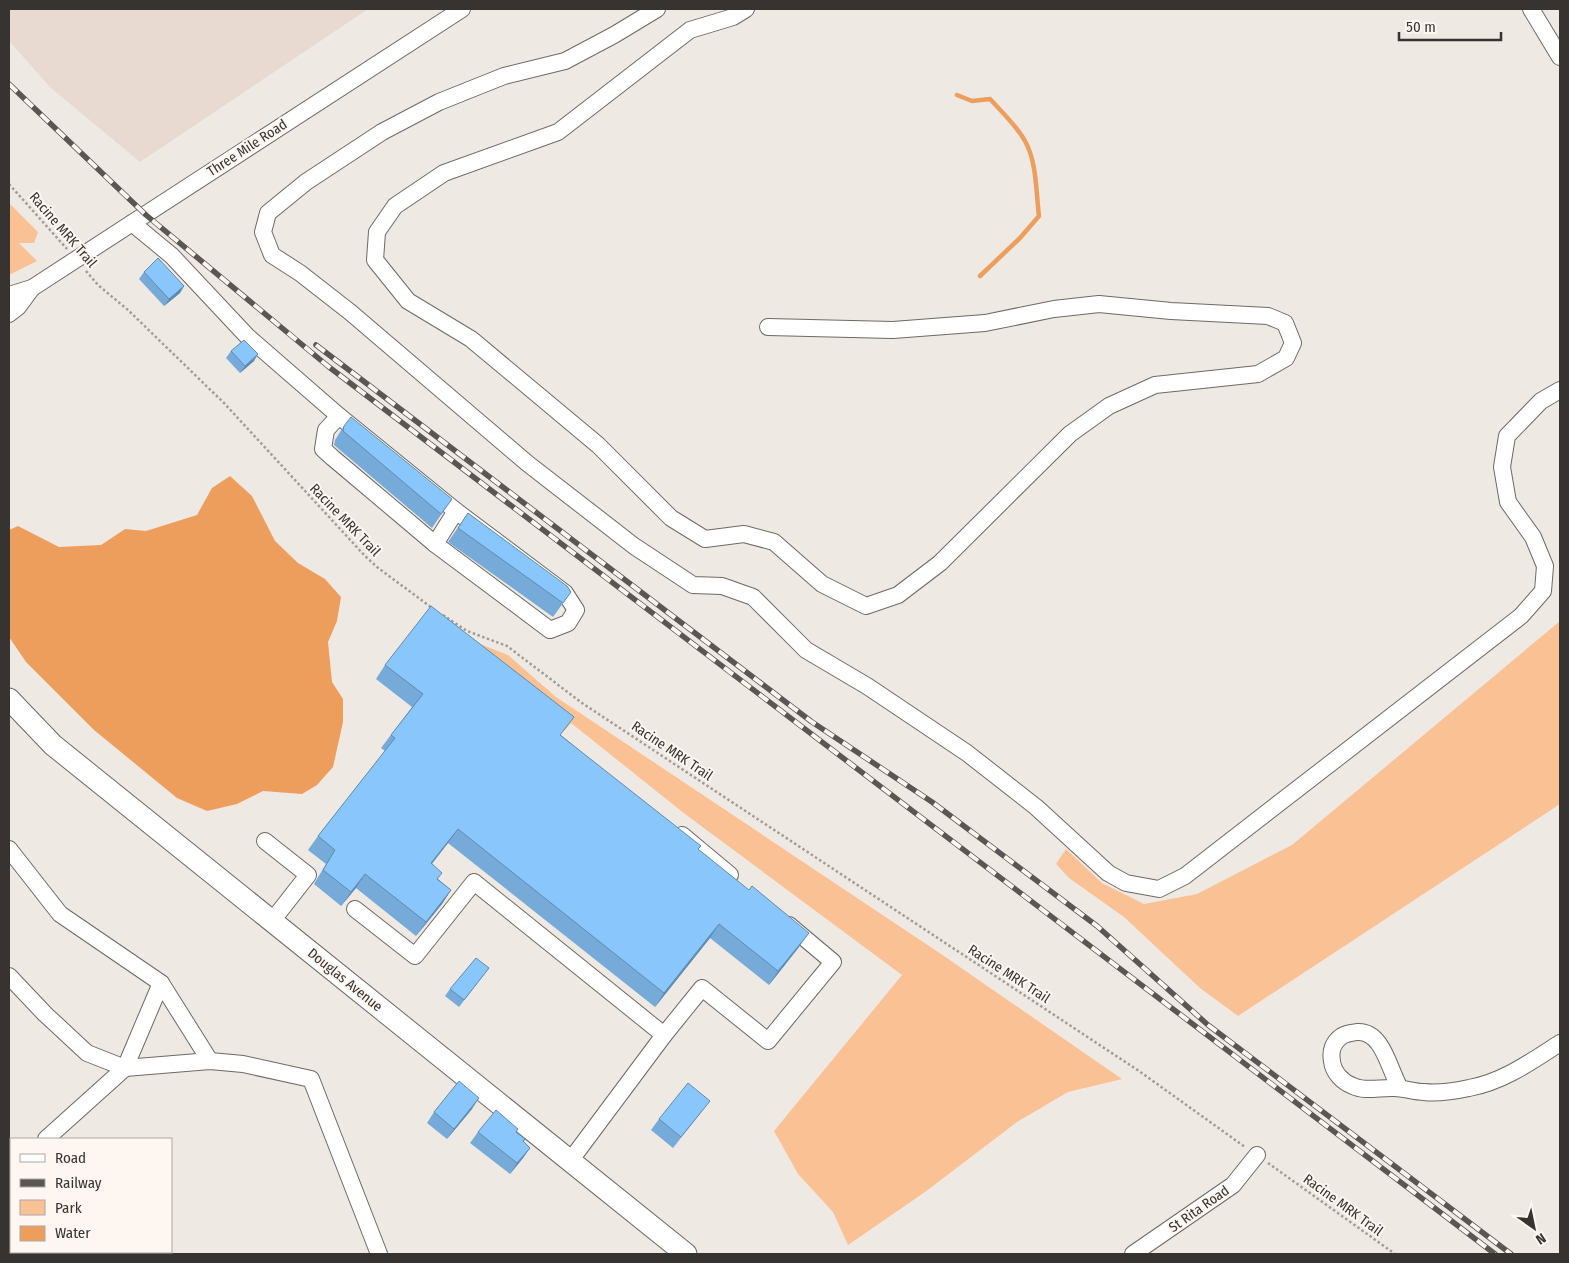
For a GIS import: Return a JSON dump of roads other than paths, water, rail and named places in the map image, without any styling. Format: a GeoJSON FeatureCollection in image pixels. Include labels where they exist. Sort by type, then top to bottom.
{"type":"FeatureCollection","features":[{"type":"Feature","properties":{"kind":"main road","name":"Douglas Avenue"},"geometry":{"type":"LineString","coordinates":[[9,699],[53,745],[686,1254]]}},
{"type":"Feature","properties":{"kind":"street","name":"Three Mile Road"},"geometry":{"type":"LineString","coordinates":[[9,295],[32,288],[462,9]]}},
{"type":"Feature","properties":{"kind":"street"},"geometry":{"type":"LineString","coordinates":[[657,9],[614,35],[565,60],[504,76],[439,102],[382,132],[306,182],[268,213],[264,232],[272,255],[300,273],[350,312],[527,463],[634,546],[693,585],[722,586],[753,596],[806,650],[867,686],[967,753],[1036,807],[1108,873],[1126,883],[1159,889],[1185,876],[1522,616],[1543,591],[1545,566],[1533,537],[1508,502],[1502,467],[1507,436],[1541,401],[1560,390]]}},
{"type":"Feature","properties":{"kind":"street"},"geometry":{"type":"LineString","coordinates":[[746,9],[733,17],[690,30],[558,132],[444,173],[395,206],[377,232],[375,260],[408,301],[471,339],[598,445],[671,518],[706,539],[744,534],[774,542],[822,584],[866,606],[898,595],[940,563],[1070,434],[1109,406],[1155,385],[1258,374],[1286,358],[1294,343],[1285,323],[1268,316],[1171,312],[1099,304],[1054,308],[985,323],[902,330],[768,327]]}},
{"type":"Feature","properties":{"kind":"street"},"geometry":{"type":"LineString","coordinates":[[1531,9],[1560,58]]}},
{"type":"Feature","properties":{"kind":"street"},"geometry":{"type":"LineString","coordinates":[[132,223],[172,256],[247,336],[339,416],[456,511],[565,594],[576,610],[568,624],[550,630],[435,544],[323,449],[326,430],[339,416]]}},
{"type":"Feature","properties":{"kind":"street","name":"Three Mile Road"},"geometry":{"type":"LineString","coordinates":[[9,314],[18,307],[32,288]]}},
{"type":"Feature","properties":{"kind":"street"},"geometry":{"type":"LineString","coordinates":[[435,544],[456,511]]}},
{"type":"Feature","properties":{"kind":"street"},"geometry":{"type":"LineString","coordinates":[[670,825],[745,888]]}},
{"type":"Feature","properties":{"kind":"street"},"geometry":{"type":"LineString","coordinates":[[265,841],[308,875],[272,921]]}},
{"type":"Feature","properties":{"kind":"street"},"geometry":{"type":"LineString","coordinates":[[9,849],[60,914],[161,983],[210,1061]]}},
{"type":"Feature","properties":{"kind":"street"},"geometry":{"type":"LineString","coordinates":[[355,909],[415,956],[474,882],[664,1035]]}},
{"type":"Feature","properties":{"kind":"street"},"geometry":{"type":"LineString","coordinates":[[570,1160],[664,1035],[702,988],[768,1041],[833,962],[774,912]]}},
{"type":"Feature","properties":{"kind":"street"},"geometry":{"type":"LineString","coordinates":[[9,976],[87,1053],[125,1068],[210,1061],[243,1064],[311,1079],[379,1254]]}},
{"type":"Feature","properties":{"kind":"street"},"geometry":{"type":"LineString","coordinates":[[47,1138],[125,1068],[161,983]]}},
{"type":"Feature","properties":{"kind":"street"},"geometry":{"type":"LineString","coordinates":[[1400,1088],[1423,1092],[1471,1088],[1513,1074],[1560,1043]]}},
{"type":"Feature","properties":{"kind":"street","name":"St Rita Road"},"geometry":{"type":"LineString","coordinates":[[1134,1254],[1233,1185],[1257,1155]]}},
{"type":"Feature","properties":{"kind":"water"},"geometry":{"type":"Polygon","coordinates":[[[230,476],[252,496],[275,541],[298,563],[325,579],[341,597],[337,621],[328,642],[332,682],[343,699],[343,722],[333,767],[317,785],[302,794],[263,791],[237,804],[207,811],[177,798],[94,730],[26,662],[9,637],[9,530],[18,526],[59,547],[101,545],[125,529],[146,531],[197,515],[212,488],[230,476]]]}},
{"type":"Feature","properties":{"kind":"waterway"},"geometry":{"type":"LineString","coordinates":[[957,95],[972,101],[990,99],[1013,124],[1025,141],[1032,158],[1035,178],[1039,216],[1020,238],[980,276]]}},
{"type":"Feature","properties":{"kind":"railway"},"geometry":{"type":"LineString","coordinates":[[9,84],[146,215],[329,367],[1495,1254]]}},
{"type":"Feature","properties":{"kind":"railway"},"geometry":{"type":"LineString","coordinates":[[316,345],[812,722],[932,802],[1097,926],[1208,1025],[1511,1254]]}}]}
